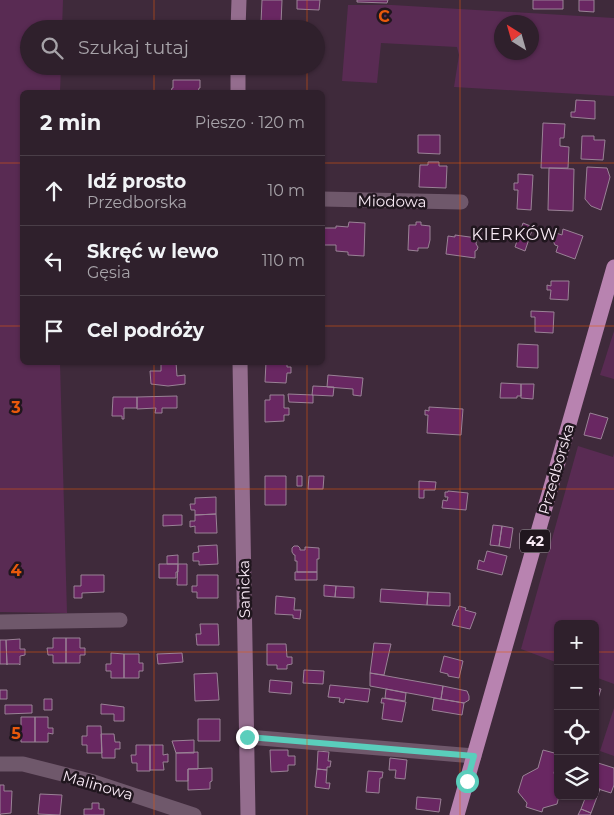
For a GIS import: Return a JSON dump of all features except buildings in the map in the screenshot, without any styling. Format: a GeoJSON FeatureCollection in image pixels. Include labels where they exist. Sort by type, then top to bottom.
{"type":"FeatureCollection","features":[{"type":"Feature","properties":{"kind":"main road","name":"Przedborska"},"geometry":{"type":"LineString","coordinates":[[457,815],[614,267]]}},
{"type":"Feature","properties":{"kind":"street"},"geometry":{"type":"LineString","coordinates":[[238,20],[239,0]]}},
{"type":"Feature","properties":{"kind":"street"},"geometry":{"type":"LineString","coordinates":[[238,75],[238,90]]}},
{"type":"Feature","properties":{"kind":"street","name":"Miodowa"},"geometry":{"type":"LineString","coordinates":[[325,200],[461,202]]}},
{"type":"Feature","properties":{"kind":"street","name":"Sanicka"},"geometry":{"type":"LineString","coordinates":[[240,365],[248,815]]}},
{"type":"Feature","properties":{"kind":"street"},"geometry":{"type":"LineString","coordinates":[[0,622],[120,620]]}},
{"type":"Feature","properties":{"kind":"street"},"geometry":{"type":"LineString","coordinates":[[247,737],[474,756]]}},
{"type":"Feature","properties":{"kind":"street","name":"Malinowa"},"geometry":{"type":"LineString","coordinates":[[0,764],[23,764],[94,782],[194,815]]}},
{"type":"Feature","properties":{"kind":"shaded area"},"geometry":{"type":"Polygon","coordinates":[[[0,0],[63,0],[62,20],[20,20],[20,75],[61,75],[60,90],[20,90],[20,365],[60,365],[67,613],[0,612],[0,0]]]}},
{"type":"Feature","properties":{"kind":"shaded area"},"geometry":{"type":"Polygon","coordinates":[[[348,5],[392,5],[614,18],[614,96],[454,87],[459,55],[457,47],[381,43],[377,83],[342,81],[348,5]]]}},
{"type":"Feature","properties":{"kind":"shaded area"},"geometry":{"type":"Polygon","coordinates":[[[614,331],[614,379],[600,375],[614,331]]]}},
{"type":"Feature","properties":{"kind":"shaded area"},"geometry":{"type":"Polygon","coordinates":[[[578,446],[613,457],[614,453],[614,684],[599,678],[599,620],[554,620],[554,661],[521,649],[578,446]]]}},
{"type":"Feature","properties":{"kind":"shaded area"},"geometry":{"type":"Polygon","coordinates":[[[614,708],[614,756],[600,751],[614,708]]]}},
{"type":"Feature","properties":{"kind":"district","name":"KIERKÓW"},"geometry":{"type":"Point","coordinates":[515,234]}},
{"type":"Feature","properties":{"kind":"route"},"geometry":{"type":"LineString","coordinates":[[247,737],[474,756],[467,781]]}}]}
